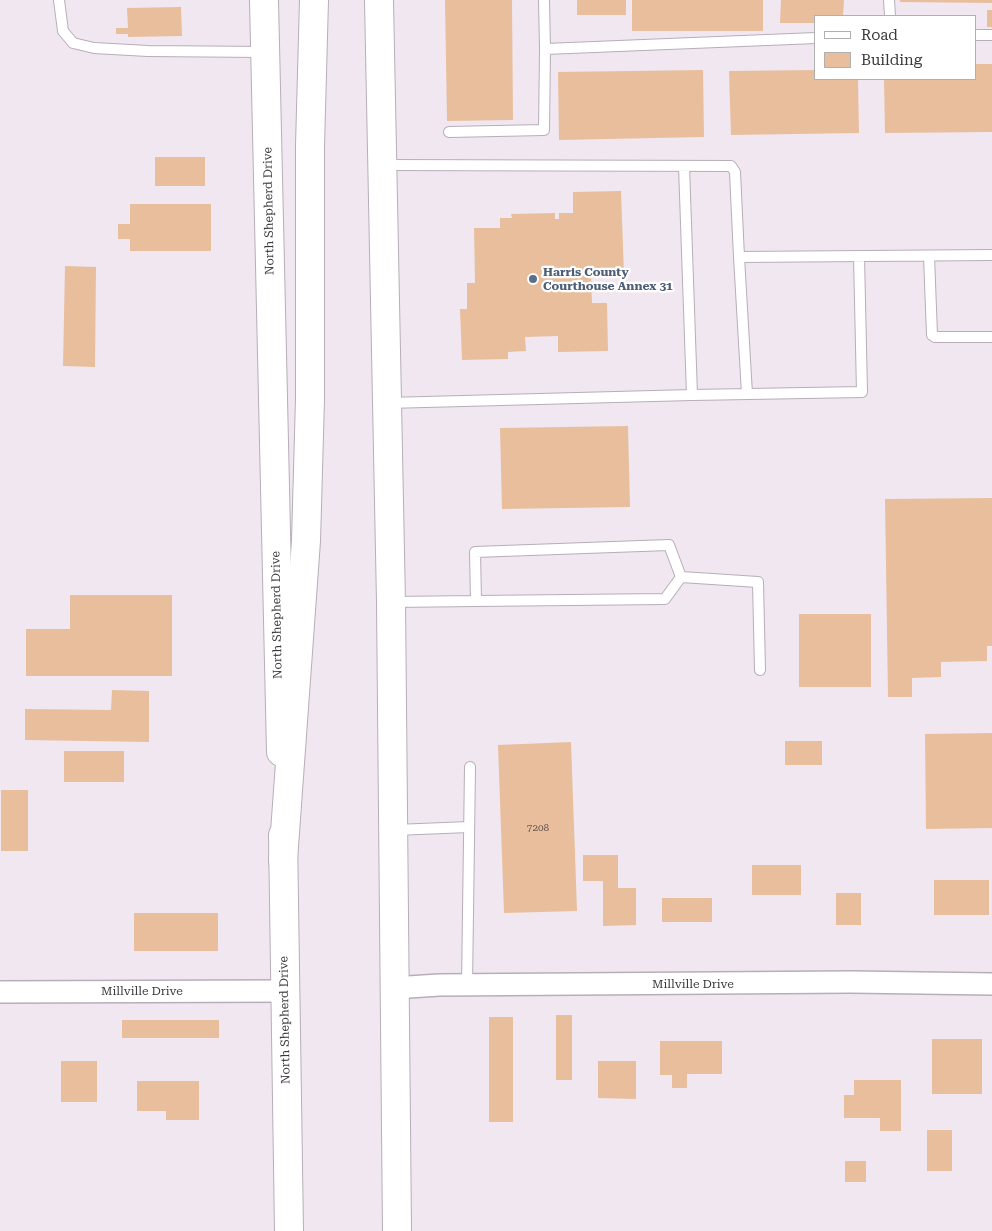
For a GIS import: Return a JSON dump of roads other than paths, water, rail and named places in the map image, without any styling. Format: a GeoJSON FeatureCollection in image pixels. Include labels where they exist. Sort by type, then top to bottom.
{"type":"FeatureCollection","features":[{"type":"Feature","properties":{"kind":"main road","name":"North Shepherd Drive"},"geometry":{"type":"LineString","coordinates":[[264,0],[283,860],[289,1231]]}},
{"type":"Feature","properties":{"kind":"main road"},"geometry":{"type":"LineString","coordinates":[[283,860],[306,531],[310,398],[310,146],[314,0]]}},
{"type":"Feature","properties":{"kind":"main road"},"geometry":{"type":"LineString","coordinates":[[379,0],[391,602],[393,988],[397,1231]]}},
{"type":"Feature","properties":{"kind":"street","name":"Millville Drive"},"geometry":{"type":"LineString","coordinates":[[393,988],[467,985],[992,984]]}},
{"type":"Feature","properties":{"kind":"street","name":"Millville Drive"},"geometry":{"type":"LineString","coordinates":[[0,992],[284,991]]}},
{"type":"Feature","properties":{"kind":"lane"},"geometry":{"type":"LineString","coordinates":[[59,0],[63,31],[74,43],[94,48],[139,51],[265,52]]}},
{"type":"Feature","properties":{"kind":"lane"},"geometry":{"type":"LineString","coordinates":[[449,132],[544,130],[544,0]]}},
{"type":"Feature","properties":{"kind":"lane"},"geometry":{"type":"LineString","coordinates":[[889,0],[890,15]]}},
{"type":"Feature","properties":{"kind":"lane"},"geometry":{"type":"LineString","coordinates":[[977,35],[992,35]]}},
{"type":"Feature","properties":{"kind":"lane"},"geometry":{"type":"LineString","coordinates":[[545,49],[814,38]]}},
{"type":"Feature","properties":{"kind":"lane"},"geometry":{"type":"LineString","coordinates":[[382,165],[684,166],[734,168],[747,394]]}},
{"type":"Feature","properties":{"kind":"lane"},"geometry":{"type":"LineString","coordinates":[[684,166],[692,395]]}},
{"type":"Feature","properties":{"kind":"lane"},"geometry":{"type":"LineString","coordinates":[[740,257],[992,254]]}},
{"type":"Feature","properties":{"kind":"lane"},"geometry":{"type":"LineString","coordinates":[[386,403],[862,392],[859,256]]}},
{"type":"Feature","properties":{"kind":"lane"},"geometry":{"type":"LineString","coordinates":[[929,256],[930,332],[935,338],[992,337]]}},
{"type":"Feature","properties":{"kind":"lane"},"geometry":{"type":"LineString","coordinates":[[476,601],[475,552],[669,545],[681,577]]}},
{"type":"Feature","properties":{"kind":"lane"},"geometry":{"type":"LineString","coordinates":[[391,602],[665,598],[681,577]]}},
{"type":"Feature","properties":{"kind":"lane"},"geometry":{"type":"LineString","coordinates":[[681,577],[758,582],[760,670]]}},
{"type":"Feature","properties":{"kind":"lane"},"geometry":{"type":"LineString","coordinates":[[467,985],[470,767]]}},
{"type":"Feature","properties":{"kind":"lane"},"geometry":{"type":"LineString","coordinates":[[392,830],[469,827]]}},
{"type":"Feature","properties":{"kind":"place","name":"Harris County Courthouse Annex 31"},"geometry":{"type":"Point","coordinates":[533,279]}}]}
